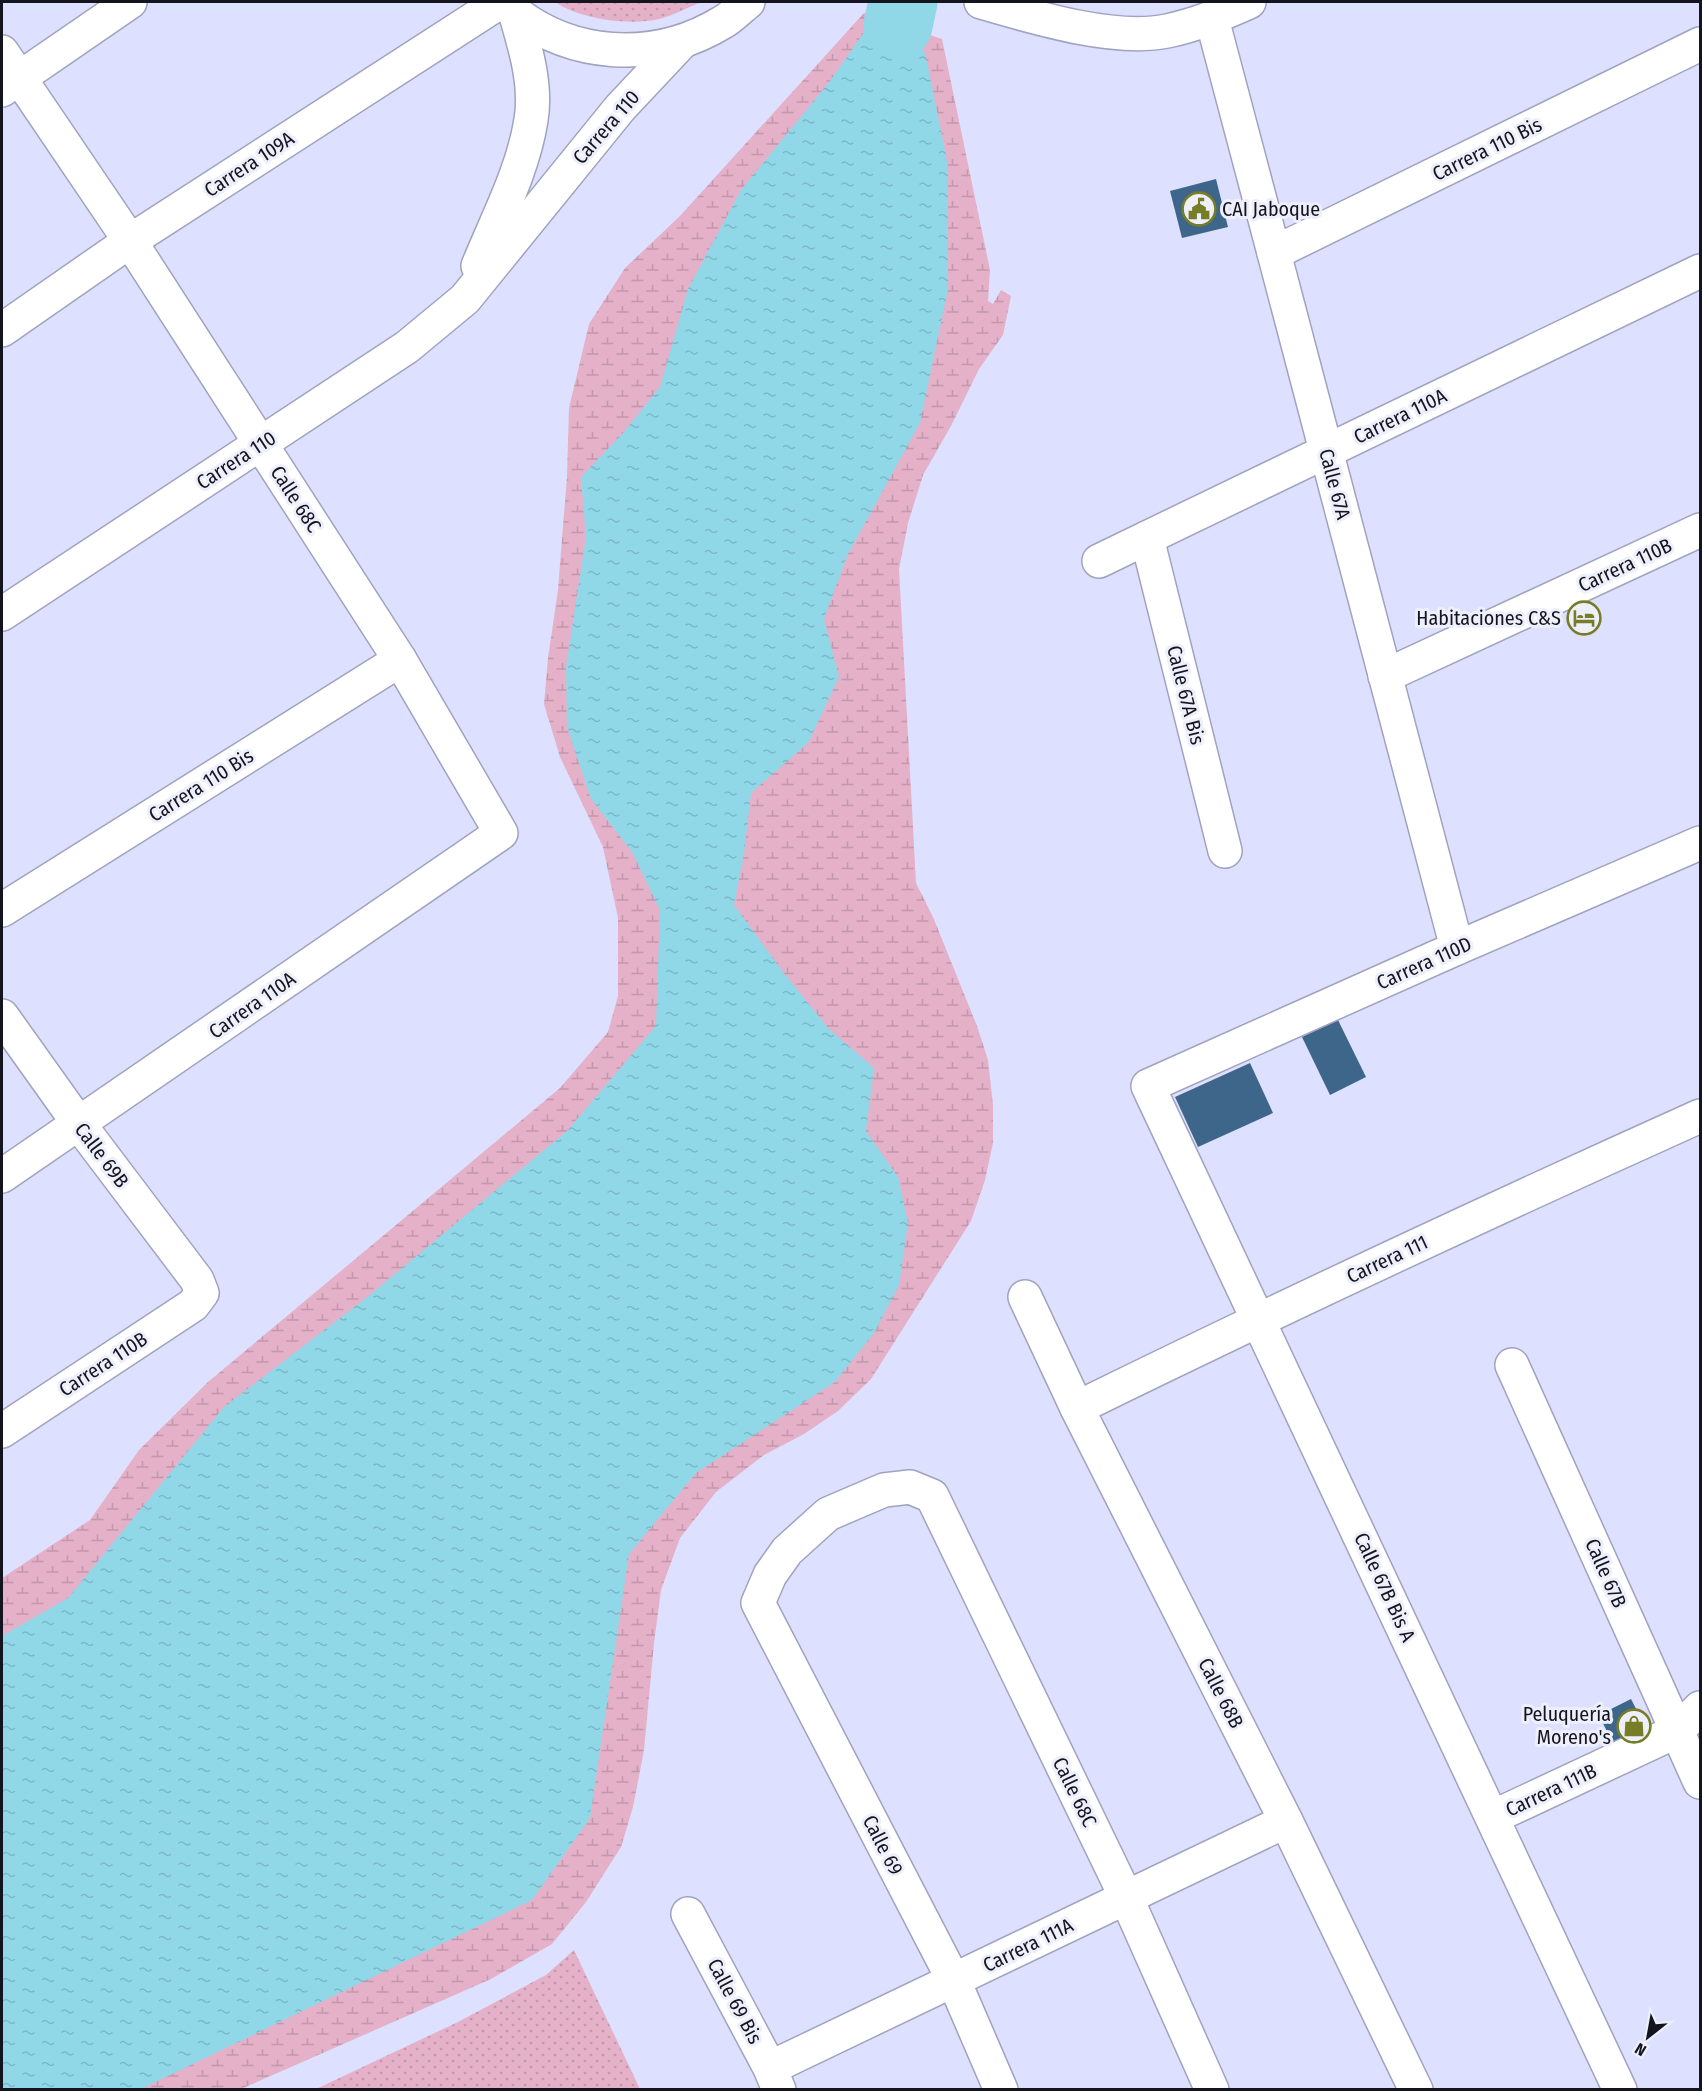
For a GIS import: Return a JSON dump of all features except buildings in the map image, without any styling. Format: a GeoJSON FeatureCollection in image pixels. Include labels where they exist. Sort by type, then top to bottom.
{"type":"FeatureCollection","features":[{"type":"Feature","properties":{"kind":"street"},"geometry":{"type":"LineString","coordinates":[[7,73],[130,2]]}},
{"type":"Feature","properties":{"kind":"street"},"geometry":{"type":"LineString","coordinates":[[506,5],[553,35],[595,48],[639,51],[682,42],[725,22],[748,2]]}},
{"type":"Feature","properties":{"kind":"street"},"geometry":{"type":"LineString","coordinates":[[983,2],[1060,24],[1134,33],[1165,32],[1212,19],[1249,2]]}},
{"type":"Feature","properties":{"kind":"street","name":"Carrera 110"},"geometry":{"type":"LineString","coordinates":[[465,299],[520,164],[531,119],[531,87],[527,54],[506,5]]}},
{"type":"Feature","properties":{"kind":"street","name":"Carrera 109A"},"geometry":{"type":"LineString","coordinates":[[2,330],[130,241],[506,5]]}},
{"type":"Feature","properties":{"kind":"street","name":"Calle 67A"},"geometry":{"type":"LineString","coordinates":[[1212,19],[1457,948]]}},
{"type":"Feature","properties":{"kind":"street","name":"Carrera 110"},"geometry":{"type":"LineString","coordinates":[[2,614],[407,347],[465,299],[620,108],[682,42]]}},
{"type":"Feature","properties":{"kind":"street","name":"Carrera 110 Bis"},"geometry":{"type":"LineString","coordinates":[[1274,253],[1701,44]]}},
{"type":"Feature","properties":{"kind":"street","name":"Calle 68C"},"geometry":{"type":"LineString","coordinates":[[7,73],[130,241],[400,660],[501,833]]}},
{"type":"Feature","properties":{"kind":"street","name":"Carrera 110A"},"geometry":{"type":"LineString","coordinates":[[1099,561],[1701,271]]}},
{"type":"Feature","properties":{"kind":"street","name":"Carrera 110B"},"geometry":{"type":"LineString","coordinates":[[1385,676],[1701,530]]}},
{"type":"Feature","properties":{"kind":"street","name":"Calle 67A Bis"},"geometry":{"type":"LineString","coordinates":[[1147,538],[1225,851]]}},
{"type":"Feature","properties":{"kind":"street","name":"Carrera 110 Bis"},"geometry":{"type":"LineString","coordinates":[[2,910],[400,660]]}},
{"type":"Feature","properties":{"kind":"street","name":"Carrera 110A"},"geometry":{"type":"LineString","coordinates":[[2,1176],[501,833]]}},
{"type":"Feature","properties":{"kind":"street","name":"Carrera 110D"},"geometry":{"type":"LineString","coordinates":[[1148,1086],[1457,948],[1701,843]]}},
{"type":"Feature","properties":{"kind":"street","name":"Calle 69B"},"geometry":{"type":"LineString","coordinates":[[2,1016],[79,1124],[197,1280],[201,1293]]}},
{"type":"Feature","properties":{"kind":"street","name":"Calle 67B Bis A"},"geometry":{"type":"LineString","coordinates":[[1148,1086],[1620,2090]]}},
{"type":"Feature","properties":{"kind":"street","name":"Carrera 111"},"geometry":{"type":"LineString","coordinates":[[1077,1408],[1258,1319],[1495,1208],[1701,1116]]}},
{"type":"Feature","properties":{"kind":"street","name":"Carrera 110B"},"geometry":{"type":"LineString","coordinates":[[2,1431],[193,1305],[201,1293]]}},
{"type":"Feature","properties":{"kind":"street","name":"Calle 68B"},"geometry":{"type":"LineString","coordinates":[[1025,1297],[1077,1408],[1286,1821],[1416,2090]]}},
{"type":"Feature","properties":{"kind":"street","name":"Calle 67B"},"geometry":{"type":"LineString","coordinates":[[1512,1365],[1701,1782]]}},
{"type":"Feature","properties":{"kind":"street","name":"Calle 68C"},"geometry":{"type":"LineString","coordinates":[[758,1603],[770,1575],[787,1551],[828,1514],[884,1490],[910,1487],[932,1496],[1126,1897],[1212,2090]]}},
{"type":"Feature","properties":{"kind":"street","name":"Calle 69"},"geometry":{"type":"LineString","coordinates":[[758,1603],[954,1981],[1001,2090]]}},
{"type":"Feature","properties":{"kind":"street","name":"Carrera 111B"},"geometry":{"type":"LineString","coordinates":[[1493,1817],[1677,1731],[1701,1708]]}},
{"type":"Feature","properties":{"kind":"street","name":"Carrera 111A"},"geometry":{"type":"LineString","coordinates":[[774,2079],[954,1981],[1286,1821]]}},
{"type":"Feature","properties":{"kind":"street","name":"Calle 69 Bis"},"geometry":{"type":"LineString","coordinates":[[688,1914],[774,2079]]}},
{"type":"Feature","properties":{"kind":"green space"},"geometry":{"type":"Polygon","coordinates":[[[555,2],[702,2],[664,18],[634,22],[591,17],[555,2]]]}},
{"type":"Feature","properties":{"kind":"green space"},"geometry":{"type":"Polygon","coordinates":[[[864,13],[942,39],[990,270],[988,301],[993,304],[1001,290],[1011,296],[1003,335],[979,369],[951,426],[923,475],[908,523],[899,569],[916,883],[933,917],[977,1026],[988,1060],[993,1105],[993,1143],[985,1180],[971,1221],[871,1379],[838,1411],[804,1434],[764,1455],[716,1492],[680,1538],[661,1590],[644,1750],[633,1807],[621,1847],[586,1902],[552,1944],[491,1979],[241,2089],[2,2090],[2,1578],[90,1520],[139,1450],[208,1382],[560,1088],[608,1032],[618,996],[618,918],[603,847],[560,757],[544,704],[558,590],[567,476],[569,408],[589,324],[625,268],[680,216],[864,13]]]}},
{"type":"Feature","properties":{"kind":"green space"},"geometry":{"type":"Polygon","coordinates":[[[574,1950],[640,2089],[316,2089],[458,2022],[546,1975],[574,1950]]]}},
{"type":"Feature","properties":{"kind":"water"},"geometry":{"type":"Polygon","coordinates":[[[865,31],[925,52],[948,166],[948,289],[920,423],[847,556],[824,619],[839,677],[808,743],[751,793],[744,853],[734,905],[783,972],[829,1029],[874,1068],[866,1131],[898,1177],[908,1223],[899,1285],[874,1333],[835,1382],[696,1473],[629,1554],[590,1818],[532,1900],[141,2089],[2,2089],[2,1636],[68,1598],[224,1407],[366,1298],[567,1131],[656,1026],[660,910],[632,852],[591,799],[567,727],[566,667],[586,537],[581,477],[623,433],[660,387],[688,289],[741,190],[830,81],[865,31]]]}},
{"type":"Feature","properties":{"kind":"waterway"},"geometry":{"type":"LineString","coordinates":[[898,25],[903,2]]}},
{"type":"Feature","properties":{"kind":"place","name":"CAI Jaboque"},"geometry":{"type":"Point","coordinates":[1199,209]}},
{"type":"Feature","properties":{"kind":"place","name":"Habitaciones C&S"},"geometry":{"type":"Point","coordinates":[1584,618]}},
{"type":"Feature","properties":{"kind":"place","name":"Peluquería Moreno's"},"geometry":{"type":"Point","coordinates":[1634,1726]}}]}
